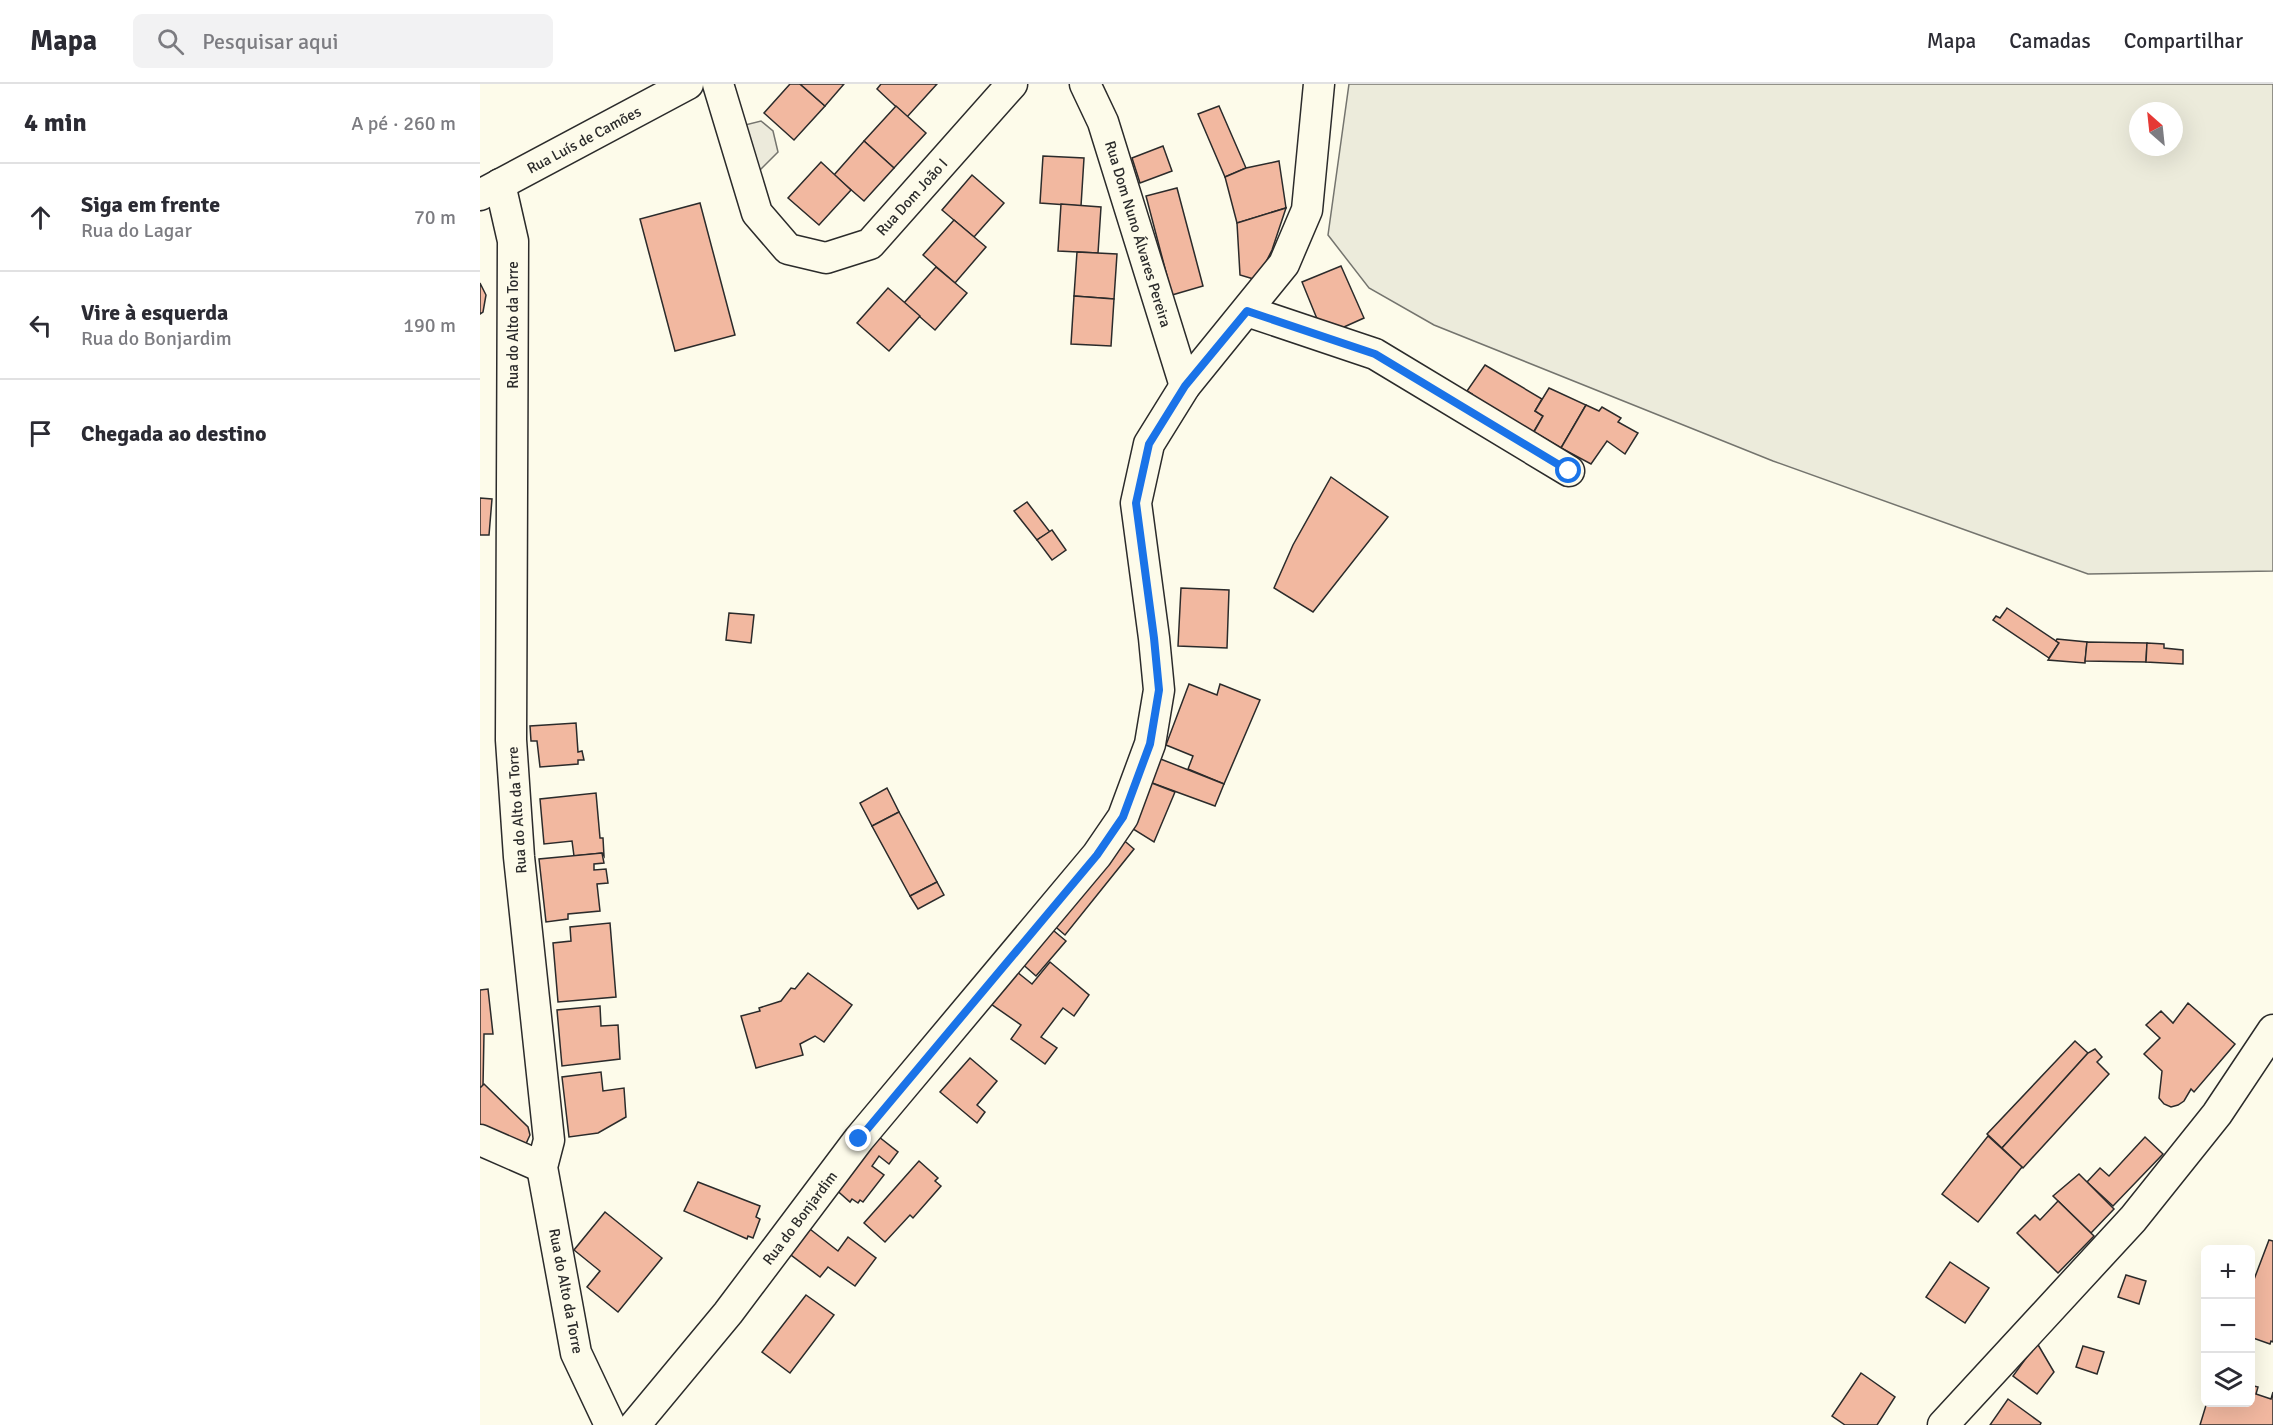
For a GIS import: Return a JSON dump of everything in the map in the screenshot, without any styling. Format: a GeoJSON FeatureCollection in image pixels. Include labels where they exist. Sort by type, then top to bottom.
{"type":"FeatureCollection","features":[{"type":"Feature","properties":{"kind":"street","name":"Rua Luís de Camões"},"geometry":{"type":"LineString","coordinates":[[490,190],[688,84]]}},
{"type":"Feature","properties":{"kind":"street","name":"Rua Dom João I"},"geometry":{"type":"LineString","coordinates":[[718,84],[757,213],[788,249],[826,258],[870,244],[1012,84]]}},
{"type":"Feature","properties":{"kind":"street","name":"Rua Dom Nuno Álvares Pereira"},"geometry":{"type":"LineString","coordinates":[[1085,84],[1102,122],[1185,386]]}},
{"type":"Feature","properties":{"kind":"street","name":"Rua do Bonjardim"},"geometry":{"type":"LineString","coordinates":[[635,1425],[728,1313],[859,1139],[1097,855],[1123,817],[1150,744],[1159,690],[1136,503],[1149,444],[1185,386],[1284,264],[1307,210],[1319,84]]}},
{"type":"Feature","properties":{"kind":"street","name":"Rua do Alto da Torre"},"geometry":{"type":"LineString","coordinates":[[490,190],[513,241],[512,740],[519,857],[549,1140],[542,1167],[576,1353],[610,1425]]}},
{"type":"Feature","properties":{"kind":"street"},"geometry":{"type":"LineString","coordinates":[[1247,311],[1375,354],[1569,471]]}},
{"type":"Feature","properties":{"kind":"street"},"geometry":{"type":"LineString","coordinates":[[1943,1425],[2133,1219],[2217,1114],[2273,1030]]}},
{"type":"Feature","properties":{"kind":"street"},"geometry":{"type":"LineString","coordinates":[[480,1140],[542,1167]]}},
{"type":"Feature","properties":{"kind":"shaded area"},"geometry":{"type":"Polygon","coordinates":[[[1349,84],[2273,84],[2273,571],[2088,574],[1773,461],[1434,325],[1369,288],[1328,235],[1349,84]]]}},
{"type":"Feature","properties":{"kind":"shaded area"},"geometry":{"type":"Polygon","coordinates":[[[761,121],[773,131],[778,152],[759,171],[745,125],[761,121]]]}},
{"type":"Feature","properties":{"kind":"building"},"geometry":{"type":"Polygon","coordinates":[[[790,84],[800,84],[825,106],[794,140],[764,113],[790,84]]]}},
{"type":"Feature","properties":{"kind":"building"},"geometry":{"type":"Polygon","coordinates":[[[800,84],[844,84],[825,106],[800,84]]]}},
{"type":"Feature","properties":{"kind":"building"},"geometry":{"type":"Polygon","coordinates":[[[881,84],[937,84],[907,117],[877,89],[881,84]]]}},
{"type":"Feature","properties":{"kind":"building"},"geometry":{"type":"Polygon","coordinates":[[[896,106],[926,133],[894,168],[864,141],[896,106]]]}},
{"type":"Feature","properties":{"kind":"building"},"geometry":{"type":"Polygon","coordinates":[[[1219,106],[1246,168],[1225,177],[1198,114],[1219,106]]]}},
{"type":"Feature","properties":{"kind":"building"},"geometry":{"type":"Polygon","coordinates":[[[864,141],[894,168],[864,201],[834,175],[864,141]]]}},
{"type":"Feature","properties":{"kind":"building"},"geometry":{"type":"Polygon","coordinates":[[[1163,146],[1172,171],[1140,183],[1132,158],[1163,146]]]}},
{"type":"Feature","properties":{"kind":"building"},"geometry":{"type":"Polygon","coordinates":[[[1043,156],[1084,158],[1081,206],[1040,203],[1043,156]]]}},
{"type":"Feature","properties":{"kind":"building"},"geometry":{"type":"Polygon","coordinates":[[[1279,161],[1286,208],[1237,223],[1225,177],[1246,168],[1279,161]]]}},
{"type":"Feature","properties":{"kind":"building"},"geometry":{"type":"Polygon","coordinates":[[[821,162],[851,190],[819,225],[788,198],[821,162]]]}},
{"type":"Feature","properties":{"kind":"building"},"geometry":{"type":"Polygon","coordinates":[[[972,175],[1004,203],[974,237],[942,210],[972,175]]]}},
{"type":"Feature","properties":{"kind":"building"},"geometry":{"type":"Polygon","coordinates":[[[1177,188],[1203,286],[1172,295],[1146,196],[1177,188]]]}},
{"type":"Feature","properties":{"kind":"building"},"geometry":{"type":"Polygon","coordinates":[[[700,203],[735,335],[675,351],[640,219],[700,203]]]}},
{"type":"Feature","properties":{"kind":"building"},"geometry":{"type":"Polygon","coordinates":[[[1061,204],[1101,207],[1098,253],[1058,251],[1061,204]]]}},
{"type":"Feature","properties":{"kind":"building"},"geometry":{"type":"Polygon","coordinates":[[[1286,208],[1272,250],[1257,280],[1240,275],[1237,223],[1286,208]]]}},
{"type":"Feature","properties":{"kind":"building"},"geometry":{"type":"Polygon","coordinates":[[[954,220],[986,247],[955,283],[923,255],[954,220]]]}},
{"type":"Feature","properties":{"kind":"building"},"geometry":{"type":"Polygon","coordinates":[[[1077,252],[1117,254],[1114,299],[1074,296],[1077,252]]]}},
{"type":"Feature","properties":{"kind":"building"},"geometry":{"type":"Polygon","coordinates":[[[1341,266],[1364,318],[1324,336],[1302,282],[1341,266]]]}},
{"type":"Feature","properties":{"kind":"building"},"geometry":{"type":"Polygon","coordinates":[[[936,267],[967,293],[935,330],[904,303],[936,267]]]}},
{"type":"Feature","properties":{"kind":"building"},"geometry":{"type":"Polygon","coordinates":[[[480,283],[486,295],[483,312],[480,314],[480,283]]]}},
{"type":"Feature","properties":{"kind":"building"},"geometry":{"type":"Polygon","coordinates":[[[888,288],[920,316],[889,351],[857,323],[888,288]]]}},
{"type":"Feature","properties":{"kind":"building"},"geometry":{"type":"Polygon","coordinates":[[[1074,296],[1114,299],[1111,346],[1071,344],[1074,296]]]}},
{"type":"Feature","properties":{"kind":"building"},"geometry":{"type":"Polygon","coordinates":[[[1485,365],[1542,399],[1535,411],[1543,416],[1527,443],[1464,405],[1472,394],[1467,391],[1485,365]]]}},
{"type":"Feature","properties":{"kind":"building"},"geometry":{"type":"Polygon","coordinates":[[[1549,388],[1586,405],[1561,448],[1534,432],[1543,416],[1535,411],[1549,388]]]}},
{"type":"Feature","properties":{"kind":"building"},"geometry":{"type":"Polygon","coordinates":[[[1586,405],[1599,411],[1602,407],[1621,418],[1618,422],[1638,433],[1625,454],[1607,441],[1591,464],[1561,448],[1586,405]]]}},
{"type":"Feature","properties":{"kind":"building"},"geometry":{"type":"Polygon","coordinates":[[[1331,477],[1388,517],[1313,612],[1274,588],[1293,545],[1331,477]]]}},
{"type":"Feature","properties":{"kind":"building"},"geometry":{"type":"Polygon","coordinates":[[[480,498],[492,499],[489,535],[480,535],[480,498]]]}},
{"type":"Feature","properties":{"kind":"building"},"geometry":{"type":"Polygon","coordinates":[[[1027,502],[1050,532],[1037,540],[1014,511],[1027,502]]]}},
{"type":"Feature","properties":{"kind":"building"},"geometry":{"type":"Polygon","coordinates":[[[1052,530],[1066,550],[1052,560],[1037,540],[1052,530]]]}},
{"type":"Feature","properties":{"kind":"building"},"geometry":{"type":"Polygon","coordinates":[[[1181,588],[1229,590],[1227,648],[1178,646],[1181,588]]]}},
{"type":"Feature","properties":{"kind":"building"},"geometry":{"type":"Polygon","coordinates":[[[2007,608],[2059,643],[2049,658],[1993,620],[1996,616],[2000,618],[2007,608]]]}},
{"type":"Feature","properties":{"kind":"building"},"geometry":{"type":"Polygon","coordinates":[[[729,613],[754,615],[751,643],[726,640],[729,613]]]}},
{"type":"Feature","properties":{"kind":"building"},"geometry":{"type":"Polygon","coordinates":[[[2057,639],[2087,642],[2085,663],[2048,660],[2059,643],[2057,639]]]}},
{"type":"Feature","properties":{"kind":"building"},"geometry":{"type":"Polygon","coordinates":[[[2087,642],[2147,643],[2146,662],[2085,661],[2087,642]]]}},
{"type":"Feature","properties":{"kind":"building"},"geometry":{"type":"Polygon","coordinates":[[[2147,643],[2164,644],[2164,648],[2183,650],[2183,664],[2146,662],[2147,643]]]}},
{"type":"Feature","properties":{"kind":"building"},"geometry":{"type":"Polygon","coordinates":[[[1189,684],[1217,695],[1220,684],[1260,700],[1224,784],[1188,769],[1193,756],[1166,745],[1189,684]]]}},
{"type":"Feature","properties":{"kind":"building"},"geometry":{"type":"Polygon","coordinates":[[[576,723],[578,752],[582,751],[584,760],[578,760],[578,764],[540,767],[537,741],[531,741],[530,726],[576,723]]]}},
{"type":"Feature","properties":{"kind":"building"},"geometry":{"type":"Polygon","coordinates":[[[1153,756],[1224,784],[1215,806],[1144,780],[1153,756]]]}},
{"type":"Feature","properties":{"kind":"building"},"geometry":{"type":"Polygon","coordinates":[[[1144,780],[1175,792],[1154,842],[1125,824],[1144,780]]]}},
{"type":"Feature","properties":{"kind":"building"},"geometry":{"type":"Polygon","coordinates":[[[887,788],[899,812],[872,826],[860,803],[887,788]]]}},
{"type":"Feature","properties":{"kind":"building"},"geometry":{"type":"Polygon","coordinates":[[[596,793],[604,856],[602,853],[574,856],[572,841],[544,844],[540,799],[596,793]]]}},
{"type":"Feature","properties":{"kind":"building"},"geometry":{"type":"Polygon","coordinates":[[[899,812],[937,882],[910,896],[872,826],[899,812]]]}},
{"type":"Feature","properties":{"kind":"building"},"geometry":{"type":"Polygon","coordinates":[[[1120,837],[1134,849],[1065,935],[1051,923],[1120,837]]]}},
{"type":"Feature","properties":{"kind":"building"},"geometry":{"type":"Polygon","coordinates":[[[602,853],[604,863],[594,864],[594,870],[606,869],[608,883],[597,884],[600,911],[568,914],[568,919],[546,922],[539,859],[602,853]]]}},
{"type":"Feature","properties":{"kind":"building"},"geometry":{"type":"Polygon","coordinates":[[[937,882],[944,895],[918,909],[910,896],[937,882]]]}},
{"type":"Feature","properties":{"kind":"building"},"geometry":{"type":"Polygon","coordinates":[[[610,923],[616,997],[558,1002],[553,943],[571,941],[570,927],[610,923]]]}},
{"type":"Feature","properties":{"kind":"building"},"geometry":{"type":"Polygon","coordinates":[[[1048,926],[1066,941],[1036,976],[1019,961],[1048,926]]]}},
{"type":"Feature","properties":{"kind":"building"},"geometry":{"type":"Polygon","coordinates":[[[1050,962],[1089,995],[1074,1016],[1063,1008],[1041,1037],[1057,1048],[1045,1064],[1011,1039],[1021,1025],[991,1004],[1017,972],[1032,984],[1050,962]]]}},
{"type":"Feature","properties":{"kind":"building"},"geometry":{"type":"Polygon","coordinates":[[[808,973],[852,1005],[824,1042],[815,1036],[800,1044],[803,1055],[756,1068],[741,1016],[760,1011],[759,1008],[781,1001],[791,988],[795,989],[808,973]]]}},
{"type":"Feature","properties":{"kind":"building"},"geometry":{"type":"Polygon","coordinates":[[[488,989],[493,1034],[484,1034],[483,1086],[480,1088],[480,990],[488,989]]]}},
{"type":"Feature","properties":{"kind":"building"},"geometry":{"type":"Polygon","coordinates":[[[2188,1003],[2235,1044],[2194,1092],[2191,1089],[2184,1101],[2171,1107],[2159,1098],[2162,1071],[2144,1054],[2160,1038],[2146,1025],[2161,1011],[2173,1023],[2188,1003]]]}},
{"type":"Feature","properties":{"kind":"building"},"geometry":{"type":"Polygon","coordinates":[[[600,1006],[601,1026],[618,1025],[620,1059],[562,1066],[557,1010],[600,1006]]]}},
{"type":"Feature","properties":{"kind":"building"},"geometry":{"type":"Polygon","coordinates":[[[2075,1041],[2088,1053],[2002,1148],[1987,1134],[2075,1041]]]}},
{"type":"Feature","properties":{"kind":"building"},"geometry":{"type":"Polygon","coordinates":[[[2095,1049],[2102,1057],[2097,1062],[2109,1074],[2023,1168],[2002,1148],[2088,1053],[2095,1049]]]}},
{"type":"Feature","properties":{"kind":"building"},"geometry":{"type":"Polygon","coordinates":[[[970,1058],[997,1081],[977,1105],[985,1112],[977,1123],[940,1092],[970,1058]]]}},
{"type":"Feature","properties":{"kind":"building"},"geometry":{"type":"Polygon","coordinates":[[[601,1072],[603,1091],[624,1088],[626,1117],[598,1133],[569,1137],[562,1077],[601,1072]]]}},
{"type":"Feature","properties":{"kind":"building"},"geometry":{"type":"Polygon","coordinates":[[[484,1084],[528,1127],[530,1135],[524,1148],[480,1135],[480,1088],[484,1084]]]}},
{"type":"Feature","properties":{"kind":"building"},"geometry":{"type":"Polygon","coordinates":[[[874,1133],[898,1152],[889,1164],[879,1156],[872,1166],[884,1175],[863,1202],[860,1200],[858,1203],[852,1199],[850,1202],[833,1187],[874,1133]]]}},
{"type":"Feature","properties":{"kind":"building"},"geometry":{"type":"Polygon","coordinates":[[[1988,1136],[2022,1167],[1978,1222],[1942,1194],[1988,1136]]]}},
{"type":"Feature","properties":{"kind":"building"},"geometry":{"type":"Polygon","coordinates":[[[2145,1137],[2163,1154],[2113,1206],[2087,1182],[2100,1168],[2109,1176],[2145,1137]]]}},
{"type":"Feature","properties":{"kind":"building"},"geometry":{"type":"Polygon","coordinates":[[[919,1161],[938,1178],[935,1181],[941,1186],[913,1218],[910,1215],[885,1242],[864,1223],[919,1161]]]}},
{"type":"Feature","properties":{"kind":"building"},"geometry":{"type":"Polygon","coordinates":[[[2079,1174],[2114,1209],[2091,1233],[2053,1196],[2079,1174]]]}},
{"type":"Feature","properties":{"kind":"building"},"geometry":{"type":"Polygon","coordinates":[[[698,1182],[760,1206],[756,1217],[760,1219],[753,1238],[748,1236],[747,1239],[684,1211],[698,1182]]]}},
{"type":"Feature","properties":{"kind":"building"},"geometry":{"type":"Polygon","coordinates":[[[2058,1201],[2094,1236],[2058,1273],[2017,1233],[2035,1215],[2040,1220],[2058,1201]]]}},
{"type":"Feature","properties":{"kind":"building"},"geometry":{"type":"Polygon","coordinates":[[[605,1212],[662,1258],[618,1312],[587,1287],[600,1271],[574,1250],[605,1212]]]}},
{"type":"Feature","properties":{"kind":"building"},"geometry":{"type":"Polygon","coordinates":[[[806,1226],[838,1251],[848,1237],[876,1258],[855,1286],[828,1267],[820,1277],[787,1252],[806,1226]]]}},
{"type":"Feature","properties":{"kind":"building"},"geometry":{"type":"Polygon","coordinates":[[[2269,1240],[2273,1241],[2273,1342],[2271,1341],[2270,1344],[2255,1339],[2255,1277],[2269,1240]]]}},
{"type":"Feature","properties":{"kind":"building"},"geometry":{"type":"Polygon","coordinates":[[[1950,1262],[1989,1288],[1965,1323],[1926,1297],[1950,1262]]]}},
{"type":"Feature","properties":{"kind":"building"},"geometry":{"type":"Polygon","coordinates":[[[2126,1275],[2146,1281],[2139,1304],[2118,1297],[2126,1275]]]}},
{"type":"Feature","properties":{"kind":"building"},"geometry":{"type":"Polygon","coordinates":[[[806,1295],[834,1315],[790,1373],[762,1352],[806,1295]]]}},
{"type":"Feature","properties":{"kind":"building"},"geometry":{"type":"Polygon","coordinates":[[[2037,1343],[2054,1372],[2037,1394],[2013,1376],[2037,1343]]]}},
{"type":"Feature","properties":{"kind":"building"},"geometry":{"type":"Polygon","coordinates":[[[2083,1346],[2104,1352],[2097,1374],[2076,1367],[2083,1346]]]}},
{"type":"Feature","properties":{"kind":"building"},"geometry":{"type":"Polygon","coordinates":[[[1861,1373],[1895,1397],[1877,1425],[1845,1425],[1832,1416],[1861,1373]]]}},
{"type":"Feature","properties":{"kind":"building"},"geometry":{"type":"Polygon","coordinates":[[[2255,1386],[2258,1387],[2256,1394],[2271,1399],[2273,1392],[2273,1425],[2200,1425],[2205,1407],[2255,1407],[2255,1386]]]}},
{"type":"Feature","properties":{"kind":"building"},"geometry":{"type":"Polygon","coordinates":[[[2008,1399],[2041,1423],[2040,1425],[1990,1425],[2008,1399]]]}},
{"type":"Feature","properties":{"kind":"route"},"geometry":{"type":"LineString","coordinates":[[859,1139],[1097,855],[1123,817],[1150,744],[1159,690],[1136,503],[1149,444],[1185,386],[1247,311],[1375,354],[1569,471]]}}]}
